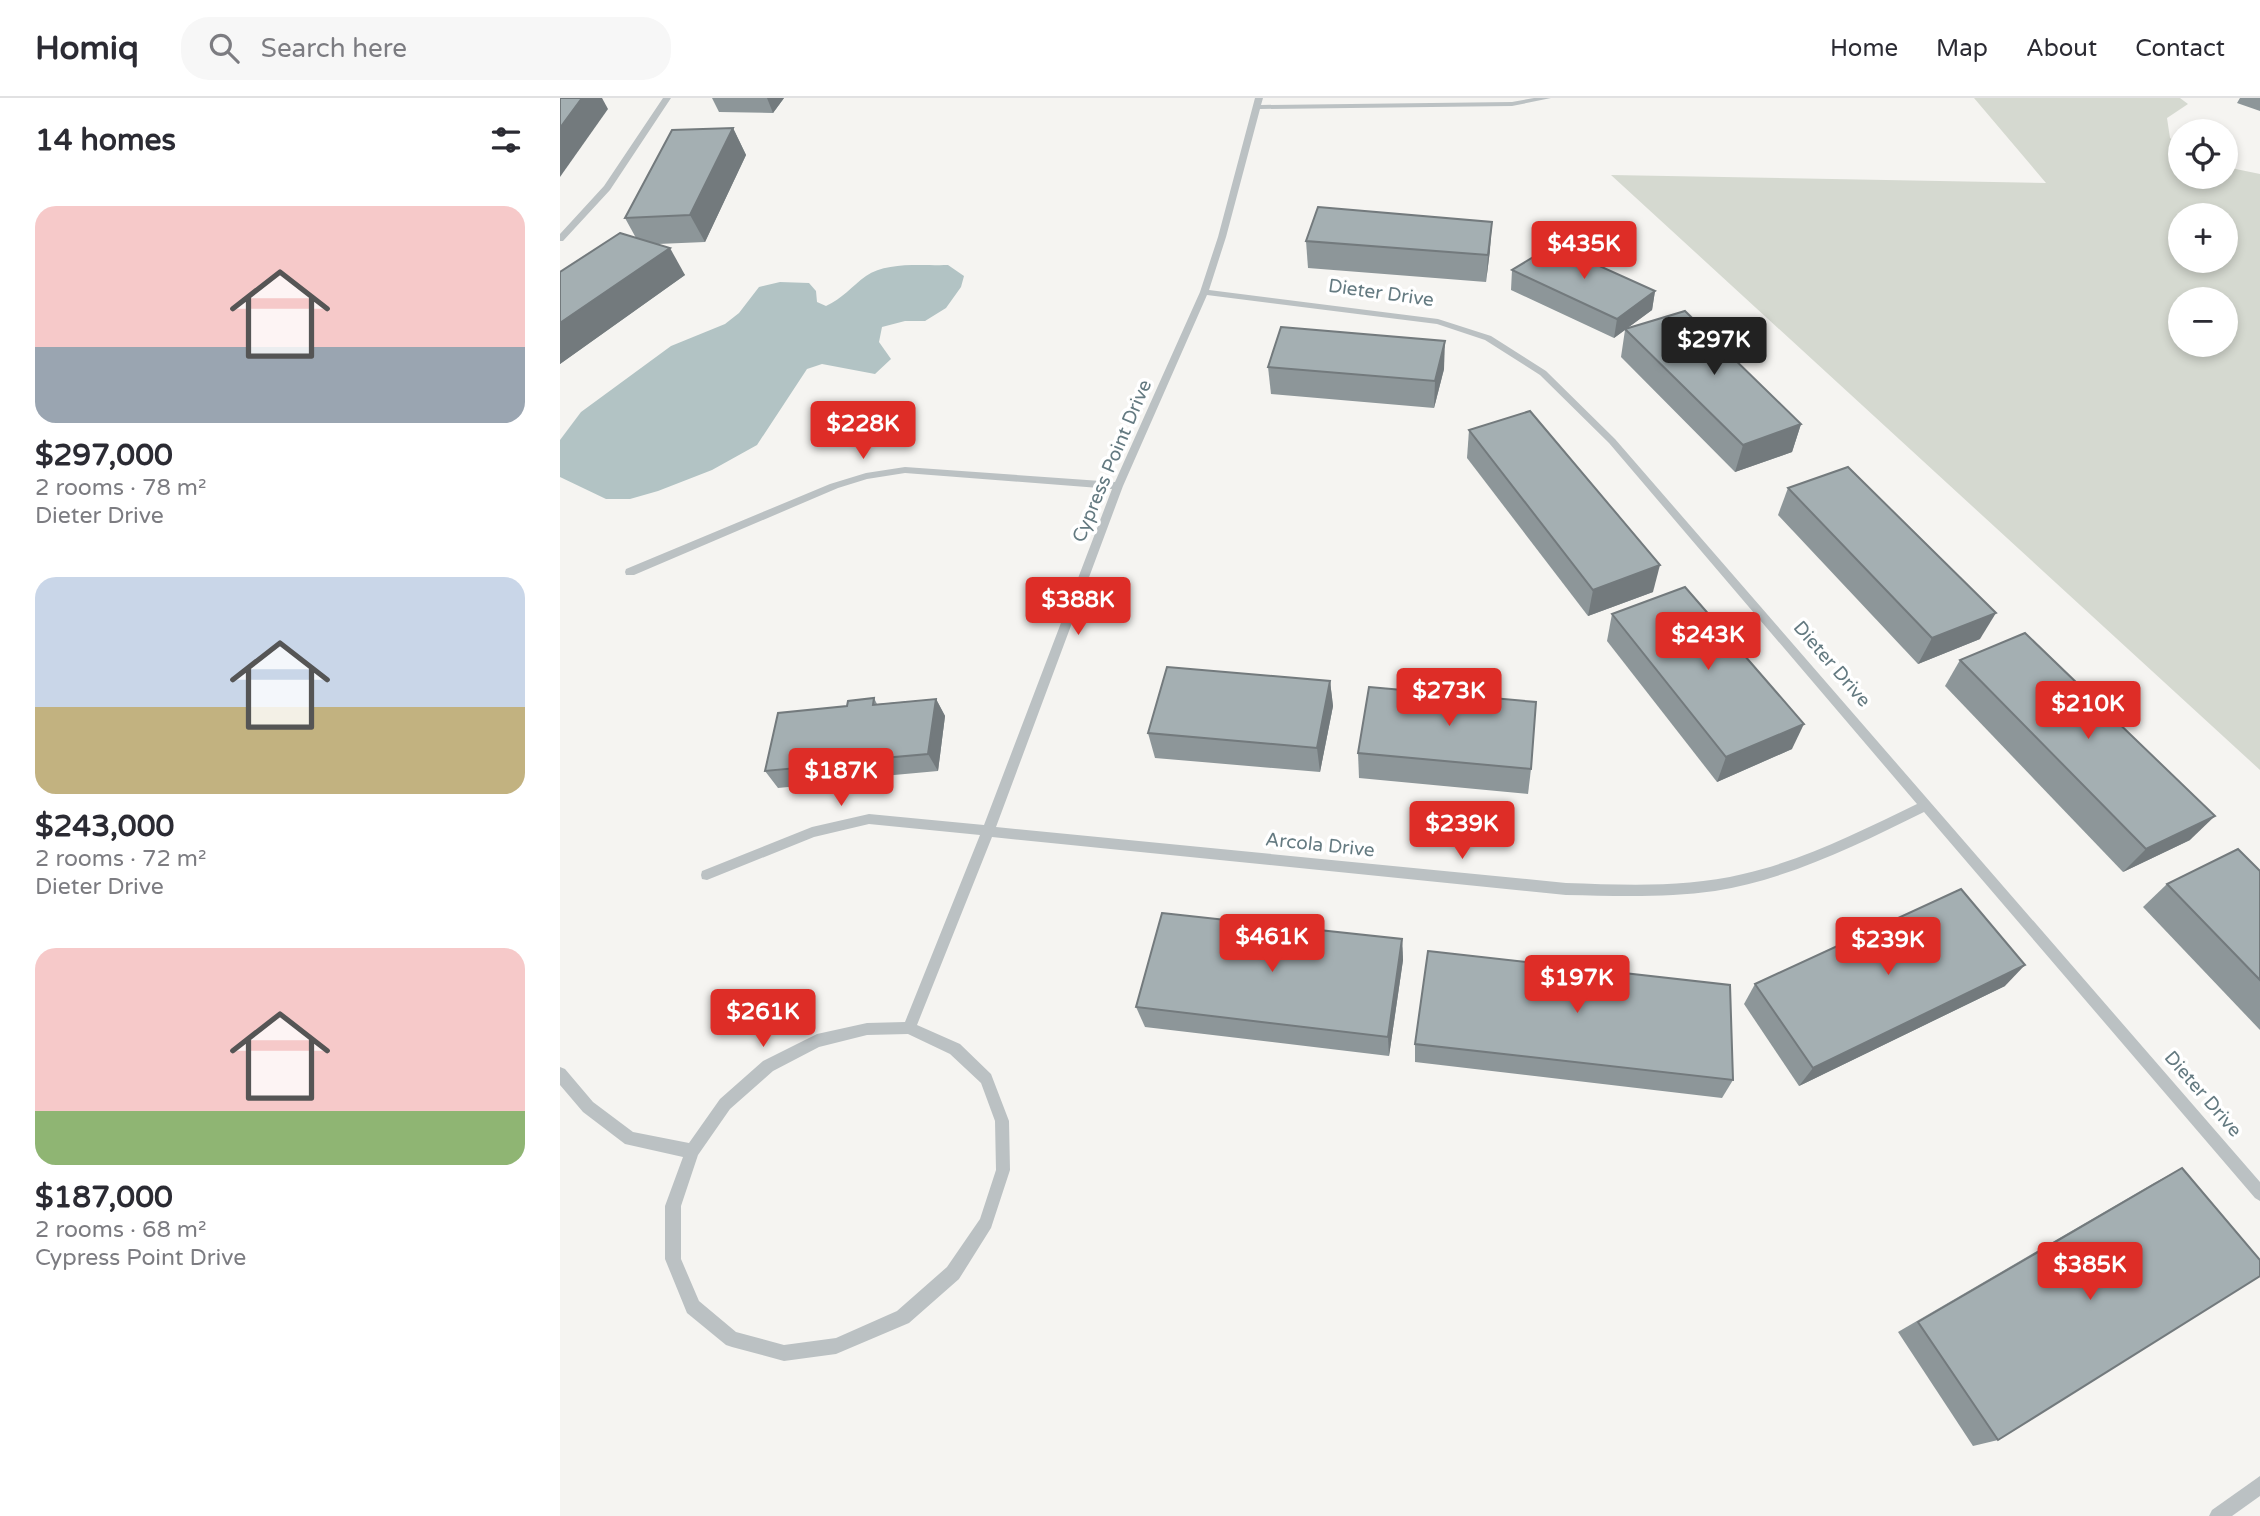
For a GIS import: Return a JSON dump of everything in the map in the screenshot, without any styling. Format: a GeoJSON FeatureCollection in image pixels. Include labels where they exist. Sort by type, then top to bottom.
{"type":"FeatureCollection","features":[{"type":"Feature","properties":{"kind":"street"},"geometry":{"type":"LineString","coordinates":[[560,239],[607,188],[667,98]]}},
{"type":"Feature","properties":{"kind":"street"},"geometry":{"type":"LineString","coordinates":[[1257,102],[1511,104],[1548,98]]}},
{"type":"Feature","properties":{"kind":"street","name":"Cypress Point Drive"},"geometry":{"type":"LineString","coordinates":[[909,1028],[988,831],[1118,486],[1204,292],[1222,237],[1257,102]]}},
{"type":"Feature","properties":{"kind":"street","name":"Dieter Drive"},"geometry":{"type":"LineString","coordinates":[[1204,292],[1438,321],[1488,338],[1543,373],[1612,441],[2260,1193]]}},
{"type":"Feature","properties":{"kind":"street"},"geometry":{"type":"LineString","coordinates":[[631,572],[834,486],[866,476],[905,470],[1118,486]]}},
{"type":"Feature","properties":{"kind":"street","name":"Arcola Drive"},"geometry":{"type":"LineString","coordinates":[[707,875],[811,832],[869,819],[1566,889],[1643,891],[1718,885],[1778,869],[1843,845],[1927,804]]}},
{"type":"Feature","properties":{"kind":"street"},"geometry":{"type":"LineString","coordinates":[[909,1028],[955,1049],[986,1079],[1002,1121],[1003,1170],[986,1223],[953,1273],[903,1317],[836,1346],[784,1353],[732,1339],[693,1307],[673,1259],[673,1206],[692,1151],[725,1104],[768,1066],[817,1041],[866,1029],[909,1028]]}},
{"type":"Feature","properties":{"kind":"street"},"geometry":{"type":"LineString","coordinates":[[560,1074],[587,1107],[630,1139],[692,1151]]}},
{"type":"Feature","properties":{"kind":"street"},"geometry":{"type":"LineString","coordinates":[[2218,1516],[2260,1485]]}},
{"type":"Feature","properties":{"kind":"shaded area"},"geometry":{"type":"Polygon","coordinates":[[[1974,98],[2180,98],[2188,104],[2167,118],[2168,189],[2238,189],[2238,169],[2260,174],[2260,770],[1611,175],[2046,183],[1974,98]]]}},
{"type":"Feature","properties":{"kind":"shaded area"},"geometry":{"type":"Polygon","coordinates":[[[906,265],[948,265],[964,276],[961,287],[946,308],[925,321],[905,321],[882,327],[879,342],[891,359],[875,374],[822,364],[807,369],[757,445],[712,470],[630,499],[606,499],[560,477],[560,440],[581,412],[671,346],[725,324],[739,313],[759,287],[780,282],[809,283],[816,291],[817,302],[826,306],[875,271],[906,265]]]}},
{"type":"Feature","properties":{"kind":"building"},"geometry":{"type":"Polygon","coordinates":[[[560,98],[582,98],[560,128],[560,98]]]}},
{"type":"Feature","properties":{"kind":"building"},"geometry":{"type":"Polygon","coordinates":[[[733,128],[690,215],[625,218],[672,130],[733,128]]]}},
{"type":"Feature","properties":{"kind":"building"},"geometry":{"type":"Polygon","coordinates":[[[1318,207],[1492,222],[1488,255],[1306,241],[1318,207]]]}},
{"type":"Feature","properties":{"kind":"building"},"geometry":{"type":"Polygon","coordinates":[[[620,233],[670,248],[560,323],[560,272],[620,233]]]}},
{"type":"Feature","properties":{"kind":"building"},"geometry":{"type":"Polygon","coordinates":[[[1553,245],[1655,291],[1617,319],[1512,270],[1553,245]]]}},
{"type":"Feature","properties":{"kind":"building"},"geometry":{"type":"Polygon","coordinates":[[[1685,311],[1801,424],[1743,445],[1625,329],[1685,311]]]}},
{"type":"Feature","properties":{"kind":"building"},"geometry":{"type":"Polygon","coordinates":[[[1281,327],[1445,341],[1435,381],[1268,367],[1281,327]]]}},
{"type":"Feature","properties":{"kind":"building"},"geometry":{"type":"Polygon","coordinates":[[[1530,411],[1660,565],[1593,590],[1469,430],[1530,411]]]}},
{"type":"Feature","properties":{"kind":"building"},"geometry":{"type":"Polygon","coordinates":[[[1848,467],[1996,613],[1932,638],[1788,488],[1848,467]]]}},
{"type":"Feature","properties":{"kind":"building"},"geometry":{"type":"Polygon","coordinates":[[[1685,587],[1804,724],[1726,757],[1612,614],[1685,587]]]}},
{"type":"Feature","properties":{"kind":"building"},"geometry":{"type":"Polygon","coordinates":[[[2025,633],[2215,816],[2146,849],[1960,660],[2025,633]]]}},
{"type":"Feature","properties":{"kind":"building"},"geometry":{"type":"Polygon","coordinates":[[[1167,667],[1330,681],[1317,748],[1148,733],[1167,667]]]}},
{"type":"Feature","properties":{"kind":"building"},"geometry":{"type":"Polygon","coordinates":[[[1369,687],[1536,702],[1531,769],[1358,753],[1369,687]]]}},
{"type":"Feature","properties":{"kind":"building"},"geometry":{"type":"Polygon","coordinates":[[[874,698],[873,705],[936,699],[928,754],[861,760],[859,767],[830,770],[829,765],[765,771],[778,713],[847,706],[848,701],[874,698]]]}},
{"type":"Feature","properties":{"kind":"building"},"geometry":{"type":"Polygon","coordinates":[[[2238,849],[2260,871],[2260,980],[2167,884],[2238,849]]]}},
{"type":"Feature","properties":{"kind":"building"},"geometry":{"type":"Polygon","coordinates":[[[1961,889],[2025,965],[1813,1068],[1755,984],[1961,889]]]}},
{"type":"Feature","properties":{"kind":"building"},"geometry":{"type":"Polygon","coordinates":[[[1162,913],[1402,939],[1388,1037],[1136,1007],[1162,913]]]}},
{"type":"Feature","properties":{"kind":"building"},"geometry":{"type":"Polygon","coordinates":[[[1428,951],[1730,985],[1733,1080],[1415,1044],[1428,951]]]}},
{"type":"Feature","properties":{"kind":"building"},"geometry":{"type":"Polygon","coordinates":[[[2182,1168],[2260,1260],[2260,1276],[1998,1440],[1918,1322],[2182,1168]]]}}]}
